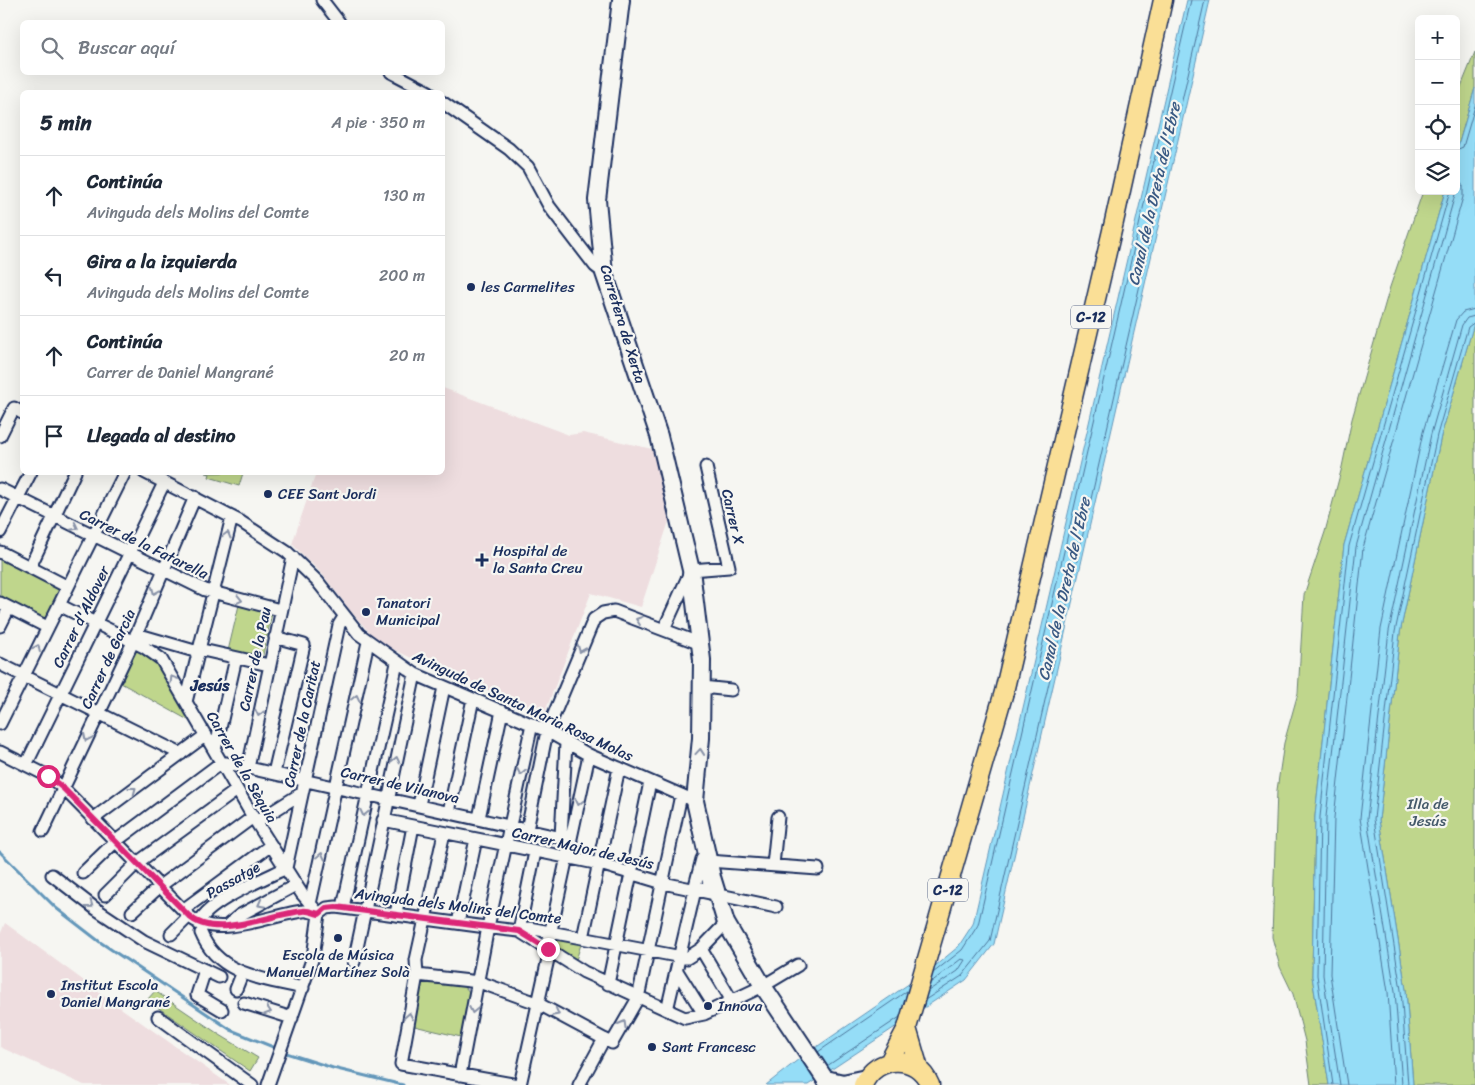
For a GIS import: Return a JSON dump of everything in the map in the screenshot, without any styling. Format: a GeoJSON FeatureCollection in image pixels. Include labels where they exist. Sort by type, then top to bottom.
{"type":"FeatureCollection","features":[{"type":"Feature","properties":{"kind":"main road","name":"Carretera de Xerta"},"geometry":{"type":"LineString","coordinates":[[621,0],[597,200],[604,272],[658,436],[691,570],[701,644],[702,687],[701,738],[688,798]]}},
{"type":"Feature","properties":{"kind":"main road","name":"C-12"},"geometry":{"type":"LineString","coordinates":[[864,1081],[872,1071],[889,1062],[908,1026],[1004,692],[1163,0]]}},
{"type":"Feature","properties":{"kind":"main road"},"geometry":{"type":"LineString","coordinates":[[688,798],[705,860],[726,923],[763,986],[808,1055],[832,1081],[864,1081]]}},
{"type":"Feature","properties":{"kind":"main road"},"geometry":{"type":"LineString","coordinates":[[908,1026],[919,1069],[930,1085]]}},
{"type":"Feature","properties":{"kind":"main road"},"geometry":{"type":"LineString","coordinates":[[889,1062],[910,1063],[919,1069]]}},
{"type":"Feature","properties":{"kind":"street"},"geometry":{"type":"LineString","coordinates":[[322,0],[337,20]]}},
{"type":"Feature","properties":{"kind":"street"},"geometry":{"type":"LineString","coordinates":[[397,75],[424,90]]}},
{"type":"Feature","properties":{"kind":"street"},"geometry":{"type":"LineString","coordinates":[[445,104],[509,149],[528,168],[550,206],[595,266],[604,272]]}},
{"type":"Feature","properties":{"kind":"street"},"geometry":{"type":"LineString","coordinates":[[0,436],[18,410]]}},
{"type":"Feature","properties":{"kind":"street","name":"Carrer X"},"geometry":{"type":"LineString","coordinates":[[691,570],[729,566],[706,467]]}},
{"type":"Feature","properties":{"kind":"street"},"geometry":{"type":"LineString","coordinates":[[0,532],[30,475]]}},
{"type":"Feature","properties":{"kind":"street"},"geometry":{"type":"LineString","coordinates":[[30,567],[74,475]]}},
{"type":"Feature","properties":{"kind":"street"},"geometry":{"type":"LineString","coordinates":[[0,724],[124,475]]}},
{"type":"Feature","properties":{"kind":"street","name":"Avinguda de Santa Maria Rosa Molas"},"geometry":{"type":"LineString","coordinates":[[149,475],[232,517],[258,532],[293,557],[318,582],[346,619],[368,642],[415,674],[548,731],[589,755],[688,798]]}},
{"type":"Feature","properties":{"kind":"street","name":"Carrer d'Aldover"},"geometry":{"type":"LineString","coordinates":[[26,765],[164,483]]}},
{"type":"Feature","properties":{"kind":"street","name":"Carrer de la Fatarella"},"geometry":{"type":"LineString","coordinates":[[0,489],[212,593],[280,610]]}},
{"type":"Feature","properties":{"kind":"street","name":"Carrer de Garcia"},"geometry":{"type":"LineString","coordinates":[[43,831],[135,638],[195,498]]}},
{"type":"Feature","properties":{"kind":"street"},"geometry":{"type":"LineString","coordinates":[[186,702],[232,517]]}},
{"type":"Feature","properties":{"kind":"street"},"geometry":{"type":"LineString","coordinates":[[0,552],[68,587]]}},
{"type":"Feature","properties":{"kind":"street","name":"Carrer de la Pau"},"geometry":{"type":"LineString","coordinates":[[248,768],[280,610],[293,557]]}},
{"type":"Feature","properties":{"kind":"street"},"geometry":{"type":"LineString","coordinates":[[664,629],[691,570]]}},
{"type":"Feature","properties":{"kind":"street"},"geometry":{"type":"LineString","coordinates":[[59,605],[95,623],[135,638],[269,665]]}},
{"type":"Feature","properties":{"kind":"street"},"geometry":{"type":"LineString","coordinates":[[0,626],[4,606],[47,627]]}},
{"type":"Feature","properties":{"kind":"street"},"geometry":{"type":"LineString","coordinates":[[527,830],[548,731],[594,619],[608,611],[664,629],[701,644]]}},
{"type":"Feature","properties":{"kind":"street","name":"Carrer de la Caritat"},"geometry":{"type":"LineString","coordinates":[[286,868],[339,625],[346,619]]}},
{"type":"Feature","properties":{"kind":"street"},"geometry":{"type":"LineString","coordinates":[[274,773],[304,645],[275,637]]}},
{"type":"Feature","properties":{"kind":"street","name":"Carrer de la Sèquia"},"geometry":{"type":"LineString","coordinates":[[135,638],[161,659],[254,820],[296,885],[319,914]]}},
{"type":"Feature","properties":{"kind":"street"},"geometry":{"type":"LineString","coordinates":[[310,904],[368,642]]}},
{"type":"Feature","properties":{"kind":"street"},"geometry":{"type":"LineString","coordinates":[[215,750],[236,658]]}},
{"type":"Feature","properties":{"kind":"street"},"geometry":{"type":"LineString","coordinates":[[343,907],[397,662]]}},
{"type":"Feature","properties":{"kind":"street"},"geometry":{"type":"LineString","coordinates":[[0,664],[181,754]]}},
{"type":"Feature","properties":{"kind":"street"},"geometry":{"type":"LineString","coordinates":[[354,962],[415,674]]}},
{"type":"Feature","properties":{"kind":"street"},"geometry":{"type":"LineString","coordinates":[[419,805],[444,687]]}},
{"type":"Feature","properties":{"kind":"street"},"geometry":{"type":"LineString","coordinates":[[702,687],[731,690]]}},
{"type":"Feature","properties":{"kind":"street"},"geometry":{"type":"LineString","coordinates":[[449,812],[473,699]]}},
{"type":"Feature","properties":{"kind":"street"},"geometry":{"type":"LineString","coordinates":[[479,818],[502,712]]}},
{"type":"Feature","properties":{"kind":"street"},"geometry":{"type":"LineString","coordinates":[[460,1075],[488,927],[532,724]]}},
{"type":"Feature","properties":{"kind":"street"},"geometry":{"type":"LineString","coordinates":[[93,819],[206,735]]}},
{"type":"Feature","properties":{"kind":"street"},"geometry":{"type":"LineString","coordinates":[[444,833],[416,960],[417,975],[401,1064],[519,1085],[568,858],[566,839],[566,742]]}},
{"type":"Feature","properties":{"kind":"street"},"geometry":{"type":"LineString","coordinates":[[0,752],[48,776],[63,788],[200,928],[213,953],[242,974],[303,988]]}},
{"type":"Feature","properties":{"kind":"street"},"geometry":{"type":"LineString","coordinates":[[566,839],[589,755]]}},
{"type":"Feature","properties":{"kind":"street"},"geometry":{"type":"LineString","coordinates":[[83,874],[116,841],[222,762]]}},
{"type":"Feature","properties":{"kind":"street","name":"Carrer de Vilanova"},"geometry":{"type":"LineString","coordinates":[[222,762],[368,793],[566,839]]}},
{"type":"Feature","properties":{"kind":"street"},"geometry":{"type":"LineString","coordinates":[[584,938],[619,768]]}},
{"type":"Feature","properties":{"kind":"street"},"geometry":{"type":"LineString","coordinates":[[608,984],[650,782]]}},
{"type":"Feature","properties":{"kind":"street"},"geometry":{"type":"LineString","coordinates":[[105,896],[137,863],[238,790]]}},
{"type":"Feature","properties":{"kind":"street"},"geometry":{"type":"LineString","coordinates":[[132,912],[160,886],[254,820],[302,793]]}},
{"type":"Feature","properties":{"kind":"street"},"geometry":{"type":"LineString","coordinates":[[417,975],[479,982],[538,1003],[612,1043],[638,998],[663,882],[688,798]]}},
{"type":"Feature","properties":{"kind":"street"},"geometry":{"type":"LineString","coordinates":[[773,865],[778,817]]}},
{"type":"Feature","properties":{"kind":"street","name":"Carrer Major de Jesús"},"geometry":{"type":"LineString","coordinates":[[383,820],[600,864],[695,890],[776,907]]}},
{"type":"Feature","properties":{"kind":"street"},"geometry":{"type":"LineString","coordinates":[[396,914],[413,826]]}},
{"type":"Feature","properties":{"kind":"street"},"geometry":{"type":"LineString","coordinates":[[458,923],[476,839]]}},
{"type":"Feature","properties":{"kind":"street"},"geometry":{"type":"LineString","coordinates":[[171,934],[186,913],[271,845]]}},
{"type":"Feature","properties":{"kind":"street"},"geometry":{"type":"LineString","coordinates":[[535,852],[519,931],[584,972],[638,998],[686,1018],[704,1014],[732,1001],[763,986],[798,965]]}},
{"type":"Feature","properties":{"kind":"street"},"geometry":{"type":"LineString","coordinates":[[705,860],[818,869]]}},
{"type":"Feature","properties":{"kind":"street","name":"Passatge"},"geometry":{"type":"LineString","coordinates":[[200,928],[203,915],[218,904],[286,868]]}},
{"type":"Feature","properties":{"kind":"street"},"geometry":{"type":"LineString","coordinates":[[52,875],[96,909],[144,941],[219,977]]}},
{"type":"Feature","properties":{"kind":"street"},"geometry":{"type":"LineString","coordinates":[[228,925],[240,915],[296,885]]}},
{"type":"Feature","properties":{"kind":"street"},"geometry":{"type":"LineString","coordinates":[[667,1010],[695,890]]}},
{"type":"Feature","properties":{"kind":"street","name":"Avinguda dels Molins del Comte"},"geometry":{"type":"LineString","coordinates":[[200,928],[264,920],[305,910],[319,914],[331,907],[343,907],[519,931],[529,928],[687,958],[701,949],[726,923]]}},
{"type":"Feature","properties":{"kind":"street"},"geometry":{"type":"LineString","coordinates":[[268,1085],[313,956],[319,914]]}},
{"type":"Feature","properties":{"kind":"street"},"geometry":{"type":"LineString","coordinates":[[701,949],[732,1001]]}},
{"type":"Feature","properties":{"kind":"street"},"geometry":{"type":"LineString","coordinates":[[205,970],[197,994],[222,1010]]}},
{"type":"Feature","properties":{"kind":"street"},"geometry":{"type":"LineString","coordinates":[[677,972],[704,1014]]}},
{"type":"Feature","properties":{"kind":"street"},"geometry":{"type":"LineString","coordinates":[[236,989],[242,974]]}},
{"type":"Feature","properties":{"kind":"street"},"geometry":{"type":"LineString","coordinates":[[244,1003],[292,1018]]}},
{"type":"Feature","properties":{"kind":"street"},"geometry":{"type":"LineString","coordinates":[[158,1017],[252,1085]]}},
{"type":"Feature","properties":{"kind":"street"},"geometry":{"type":"LineString","coordinates":[[579,1085],[604,1039]]}},
{"type":"Feature","properties":{"kind":"shaded area","name":"Hospital de la Santa Creu"},"geometry":{"type":"Polygon","coordinates":[[[445,389],[569,435],[583,433],[652,449],[670,518],[641,607],[591,593],[545,712],[443,673],[378,642],[353,614],[323,575],[292,544],[315,475],[445,475],[445,389]]]}},
{"type":"Feature","properties":{"kind":"shaded area","name":"Institut Escola Daniel Mangrané"},"geometry":{"type":"Polygon","coordinates":[[[5,923],[230,1085],[84,1085],[0,1047],[0,935],[5,923]]]}},
{"type":"Feature","properties":{"kind":"green space"},"geometry":{"type":"Polygon","coordinates":[[[1475,52],[1475,88],[1460,139],[1460,105],[1460,89],[1475,52]]]}},
{"type":"Feature","properties":{"kind":"green space"},"geometry":{"type":"Polygon","coordinates":[[[1422,195],[1444,195],[1344,545],[1315,816],[1312,976],[1329,1085],[1311,1085],[1305,1041],[1293,994],[1280,967],[1272,937],[1277,790],[1284,743],[1298,693],[1304,595],[1325,532],[1352,419],[1390,287],[1422,195]]]}},
{"type":"Feature","properties":{"kind":"green space","name":"Illa de Jesús"},"geometry":{"type":"Polygon","coordinates":[[[1475,320],[1475,1085],[1413,1085],[1406,990],[1379,820],[1400,633],[1441,436],[1475,320]]]}},
{"type":"Feature","properties":{"kind":"green space"},"geometry":{"type":"Polygon","coordinates":[[[210,475],[242,475],[239,486],[209,477],[210,475]]]}},
{"type":"Feature","properties":{"kind":"green space"},"geometry":{"type":"Polygon","coordinates":[[[0,557],[61,588],[47,620],[0,598],[0,557]]]}},
{"type":"Feature","properties":{"kind":"green space"},"geometry":{"type":"Polygon","coordinates":[[[239,605],[272,613],[262,659],[228,651],[239,605]]]}},
{"type":"Feature","properties":{"kind":"green space"},"geometry":{"type":"Polygon","coordinates":[[[136,648],[158,660],[192,717],[190,721],[119,682],[136,648]]]}},
{"type":"Feature","properties":{"kind":"green space"},"geometry":{"type":"Polygon","coordinates":[[[532,933],[582,941],[576,960],[532,933]]]}},
{"type":"Feature","properties":{"kind":"green space"},"geometry":{"type":"Polygon","coordinates":[[[425,980],[465,987],[470,993],[461,1037],[410,1025],[418,985],[425,980]]]}},
{"type":"Feature","properties":{"kind":"green space"},"geometry":{"type":"Polygon","coordinates":[[[155,991],[258,1058],[250,1071],[147,1000],[155,991]]]}},
{"type":"Feature","properties":{"kind":"water","name":"Canal de la Dreta de l'Ebre"},"geometry":{"type":"Polygon","coordinates":[[[1187,0],[1210,0],[994,944],[966,980],[808,1085],[766,1085],[799,1059],[935,966],[958,947],[973,924],[1187,0]]]}},
{"type":"Feature","properties":{"kind":"water"},"geometry":{"type":"Polygon","coordinates":[[[1475,88],[1475,320],[1441,436],[1400,633],[1379,820],[1406,990],[1413,1085],[1329,1085],[1312,976],[1315,816],[1344,545],[1444,195],[1460,195],[1460,139],[1475,88]]]}},
{"type":"Feature","properties":{"kind":"waterway"},"geometry":{"type":"LineString","coordinates":[[0,852],[56,908],[100,942],[231,1030],[278,1049]]}},
{"type":"Feature","properties":{"kind":"waterway"},"geometry":{"type":"LineString","coordinates":[[283,1052],[333,1068],[403,1085]]}},
{"type":"Feature","properties":{"kind":"place","name":"les Carmelites"},"geometry":{"type":"Point","coordinates":[471,287]}},
{"type":"Feature","properties":{"kind":"place","name":"CEE Sant Jordi"},"geometry":{"type":"Point","coordinates":[268,494]}},
{"type":"Feature","properties":{"kind":"place","name":"Hospital de la Santa Creu"},"geometry":{"type":"Point","coordinates":[482,560]}},
{"type":"Feature","properties":{"kind":"place","name":"Tanatori Municipal"},"geometry":{"type":"Point","coordinates":[366,612]}},
{"type":"Feature","properties":{"kind":"place","name":"Escola de Música Manuel Martínez Solà"},"geometry":{"type":"Point","coordinates":[338,938]}},
{"type":"Feature","properties":{"kind":"place","name":"Institut Escola Daniel Mangrané"},"geometry":{"type":"Point","coordinates":[51,994]}},
{"type":"Feature","properties":{"kind":"place","name":"Innova"},"geometry":{"type":"Point","coordinates":[708,1006]}},
{"type":"Feature","properties":{"kind":"place","name":"Sant Francesc"},"geometry":{"type":"Point","coordinates":[652,1047]}},
{"type":"Feature","properties":{"kind":"district","name":"Jesús"},"geometry":{"type":"Point","coordinates":[210,685]}},
{"type":"Feature","properties":{"kind":"route"},"geometry":{"type":"LineString","coordinates":[[48,776],[63,788],[194,921],[200,924],[238,924],[305,910],[319,914],[326,908],[336,907],[519,931],[548,949]]}}]}
